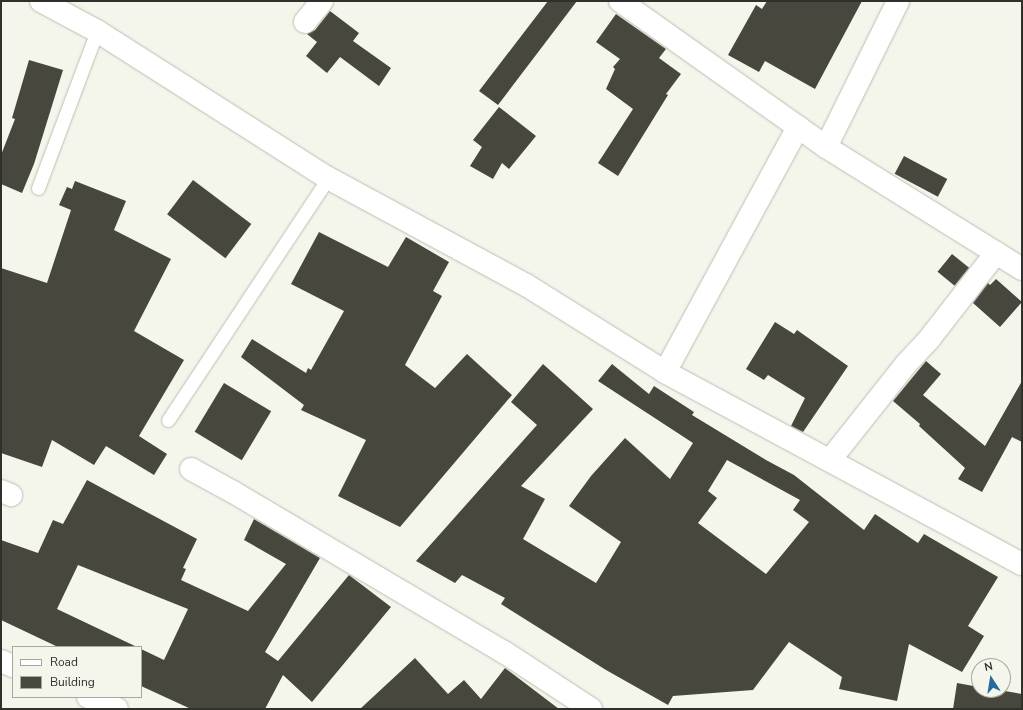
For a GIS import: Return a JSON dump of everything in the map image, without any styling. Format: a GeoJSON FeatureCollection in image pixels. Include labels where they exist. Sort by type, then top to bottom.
{"type":"FeatureCollection","features":[{"type":"Feature","properties":{"kind":"street"},"geometry":{"type":"LineString","coordinates":[[41,1],[96,31],[328,178],[526,285],[665,372],[1022,564]]}},
{"type":"Feature","properties":{"kind":"street"},"geometry":{"type":"LineString","coordinates":[[305,22],[322,1]]}},
{"type":"Feature","properties":{"kind":"street"},"geometry":{"type":"LineString","coordinates":[[620,1],[826,147],[1022,269]]}},
{"type":"Feature","properties":{"kind":"street"},"geometry":{"type":"LineString","coordinates":[[826,147],[898,1]]}},
{"type":"Feature","properties":{"kind":"street"},"geometry":{"type":"LineString","coordinates":[[665,372],[798,127]]}},
{"type":"Feature","properties":{"kind":"street"},"geometry":{"type":"LineString","coordinates":[[830,460],[906,364],[930,338],[996,253]]}},
{"type":"Feature","properties":{"kind":"street"},"geometry":{"type":"LineString","coordinates":[[191,469],[246,499],[504,652],[591,709]]}},
{"type":"Feature","properties":{"kind":"street"},"geometry":{"type":"LineString","coordinates":[[1,661],[12,666]]}},
{"type":"Feature","properties":{"kind":"street"},"geometry":{"type":"LineString","coordinates":[[90,698],[117,709]]}},
{"type":"Feature","properties":{"kind":"lane"},"geometry":{"type":"LineString","coordinates":[[38,188],[96,31]]}},
{"type":"Feature","properties":{"kind":"lane"},"geometry":{"type":"LineString","coordinates":[[168,420],[328,178]]}},
{"type":"Feature","properties":{"kind":"building"},"geometry":{"type":"Polygon","coordinates":[[[548,1],[577,1],[498,105],[479,91],[548,1]]]}},
{"type":"Feature","properties":{"kind":"building"},"geometry":{"type":"Polygon","coordinates":[[[767,1],[862,1],[815,89],[765,61],[759,72],[728,55],[756,5],[762,9],[767,1]]]}},
{"type":"Feature","properties":{"kind":"building"},"geometry":{"type":"Polygon","coordinates":[[[330,11],[359,33],[353,41],[391,68],[379,86],[340,57],[327,73],[306,56],[317,42],[307,34],[315,30],[330,11]]]}},
{"type":"Feature","properties":{"kind":"building"},"geometry":{"type":"Polygon","coordinates":[[[616,14],[666,49],[659,58],[681,74],[666,94],[668,95],[618,176],[598,163],[633,109],[606,89],[615,69],[613,67],[620,59],[596,42],[616,14]]]}},
{"type":"Feature","properties":{"kind":"building"},"geometry":{"type":"Polygon","coordinates":[[[29,60],[63,70],[34,164],[22,193],[1,184],[1,155],[15,119],[12,118],[29,60]]]}},
{"type":"Feature","properties":{"kind":"building"},"geometry":{"type":"Polygon","coordinates":[[[499,107],[536,136],[509,169],[502,163],[493,179],[470,166],[482,147],[473,140],[499,107]]]}},
{"type":"Feature","properties":{"kind":"building"},"geometry":{"type":"Polygon","coordinates":[[[904,156],[947,179],[938,197],[895,174],[904,156]]]}},
{"type":"Feature","properties":{"kind":"building"},"geometry":{"type":"Polygon","coordinates":[[[193,180],[251,224],[225,258],[167,214],[193,180]]]}},
{"type":"Feature","properties":{"kind":"building"},"geometry":{"type":"Polygon","coordinates":[[[75,181],[126,201],[114,230],[171,259],[134,331],[184,360],[139,436],[167,454],[154,475],[106,446],[94,465],[52,440],[42,467],[1,453],[1,268],[47,283],[71,210],[59,205],[67,187],[72,189],[75,181]]]}},
{"type":"Feature","properties":{"kind":"building"},"geometry":{"type":"Polygon","coordinates":[[[319,232],[388,267],[406,237],[449,262],[433,291],[442,296],[405,365],[435,388],[467,354],[512,395],[400,527],[338,496],[366,440],[301,410],[304,405],[241,357],[252,339],[306,373],[308,368],[311,370],[344,311],[291,284],[319,232]]]}},
{"type":"Feature","properties":{"kind":"building"},"geometry":{"type":"Polygon","coordinates":[[[952,254],[969,268],[955,286],[938,272],[952,254]]]}},
{"type":"Feature","properties":{"kind":"building"},"geometry":{"type":"Polygon","coordinates":[[[996,279],[1022,302],[1000,327],[973,303],[988,283],[990,285],[996,279]]]}},
{"type":"Feature","properties":{"kind":"building"},"geometry":{"type":"Polygon","coordinates":[[[775,322],[794,334],[797,330],[848,366],[803,432],[791,426],[805,398],[768,375],[764,380],[746,369],[775,322]]]}},
{"type":"Feature","properties":{"kind":"building"},"geometry":{"type":"Polygon","coordinates":[[[926,361],[941,374],[923,395],[985,446],[1022,381],[1022,442],[1012,437],[982,492],[958,479],[965,468],[919,426],[920,424],[893,401],[926,361]]]}},
{"type":"Feature","properties":{"kind":"building"},"geometry":{"type":"Polygon","coordinates":[[[543,364],[593,409],[521,486],[545,499],[523,539],[596,583],[621,542],[569,506],[591,476],[625,438],[670,479],[693,443],[598,381],[612,364],[649,394],[654,386],[694,412],[692,415],[766,460],[794,475],[864,530],[875,514],[918,543],[924,534],[998,577],[968,626],[984,636],[962,672],[909,644],[897,701],[839,689],[842,677],[789,642],[753,690],[673,696],[668,705],[606,670],[501,604],[505,598],[462,575],[455,583],[416,561],[537,425],[511,402],[543,364]],[[727,460],[708,491],[717,498],[698,523],[766,574],[809,522],[793,510],[800,500],[727,460]]]}},
{"type":"Feature","properties":{"kind":"building"},"geometry":{"type":"Polygon","coordinates":[[[224,383],[271,411],[242,460],[195,432],[224,383]]]}},
{"type":"Feature","properties":{"kind":"building"},"geometry":{"type":"Polygon","coordinates":[[[87,480],[197,539],[183,568],[186,569],[181,580],[248,611],[286,564],[244,540],[254,519],[320,558],[265,652],[278,661],[349,575],[391,607],[312,702],[283,675],[265,709],[191,709],[142,686],[142,649],[164,660],[188,609],[78,565],[57,609],[135,646],[56,646],[1,620],[1,540],[38,553],[53,520],[63,524],[87,480]]]}},
{"type":"Feature","properties":{"kind":"building"},"geometry":{"type":"Polygon","coordinates":[[[415,658],[448,694],[464,680],[481,699],[505,668],[559,709],[360,709],[415,658]]]}},
{"type":"Feature","properties":{"kind":"building"},"geometry":{"type":"Polygon","coordinates":[[[957,683],[971,686],[971,698],[1011,698],[1011,692],[1022,694],[1022,709],[953,709],[957,683]]]}}]}
